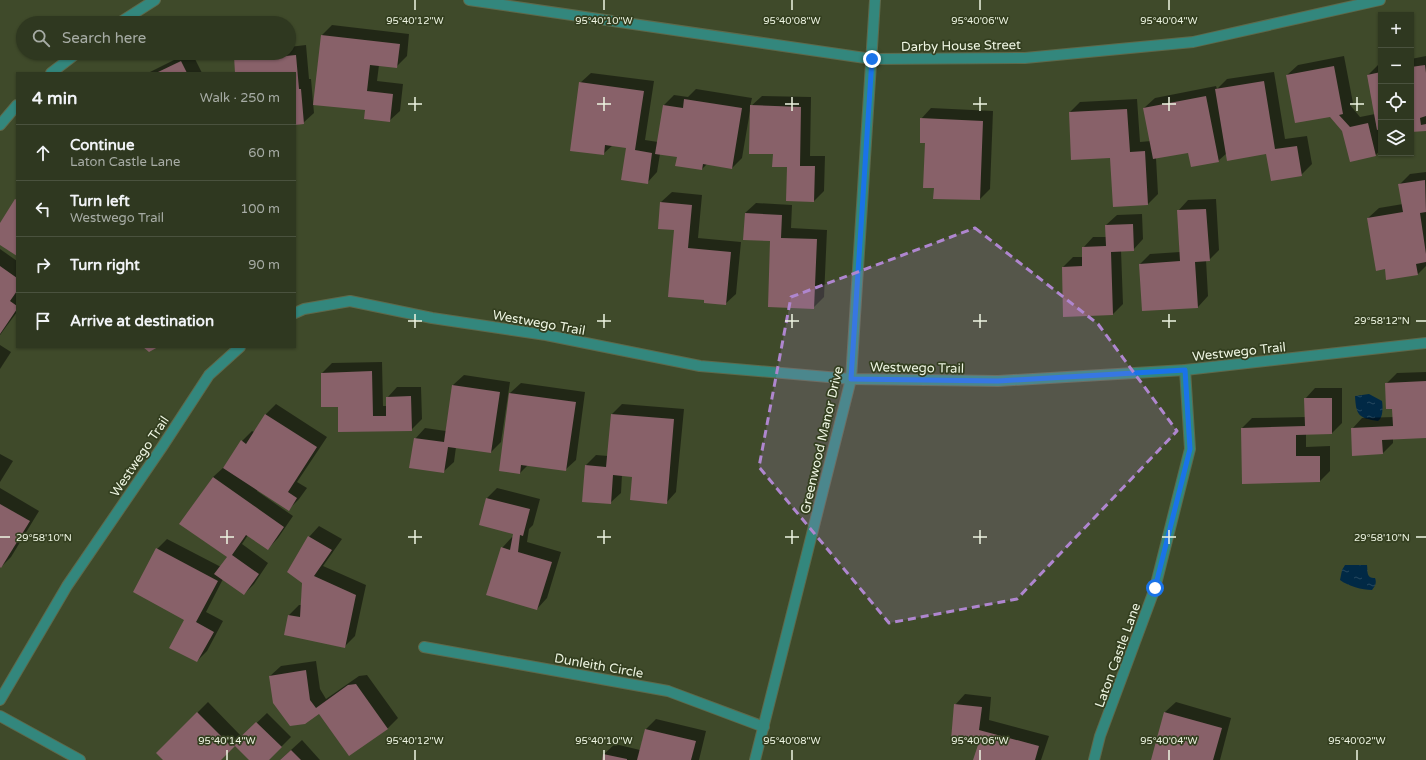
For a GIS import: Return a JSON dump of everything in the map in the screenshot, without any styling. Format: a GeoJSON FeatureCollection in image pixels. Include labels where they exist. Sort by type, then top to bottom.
{"type":"FeatureCollection","features":[{"type":"Feature","properties":{"kind":"street"},"geometry":{"type":"LineString","coordinates":[[130,16],[155,0]]}},
{"type":"Feature","properties":{"kind":"street","name":"Darby House Street"},"geometry":{"type":"LineString","coordinates":[[469,0],[872,59],[1025,58],[1193,42],[1380,0]]}},
{"type":"Feature","properties":{"kind":"street","name":"Greenwood Manor Drive"},"geometry":{"type":"LineString","coordinates":[[755,760],[851,379],[875,0]]}},
{"type":"Feature","properties":{"kind":"street"},"geometry":{"type":"LineString","coordinates":[[52,72],[68,60]]}},
{"type":"Feature","properties":{"kind":"street"},"geometry":{"type":"LineString","coordinates":[[0,125],[16,106]]}},
{"type":"Feature","properties":{"kind":"street","name":"Westwego Trail"},"geometry":{"type":"LineString","coordinates":[[296,313],[304,309],[350,301],[432,318],[546,335],[700,366],[851,379],[998,381],[1185,370],[1426,343]]}},
{"type":"Feature","properties":{"kind":"street","name":"Westwego Trail"},"geometry":{"type":"LineString","coordinates":[[0,700],[67,586],[162,447],[209,375],[239,348]]}},
{"type":"Feature","properties":{"kind":"street","name":"Laton Castle Lane"},"geometry":{"type":"LineString","coordinates":[[1094,760],[1100,736],[1155,588],[1190,449],[1185,370]]}},
{"type":"Feature","properties":{"kind":"street","name":"Dunleith Circle"},"geometry":{"type":"LineString","coordinates":[[424,647],[668,690],[764,727]]}},
{"type":"Feature","properties":{"kind":"street"},"geometry":{"type":"LineString","coordinates":[[0,716],[80,760]]}},
{"type":"Feature","properties":{"kind":"highlighted area"},"geometry":{"type":"Polygon","coordinates":[[[975,228],[1098,324],[1177,431],[1017,599],[889,623],[759,467],[791,297],[975,228]]]}},
{"type":"Feature","properties":{"kind":"water"},"geometry":{"type":"Polygon","coordinates":[[[1369,394],[1382,401],[1382,415],[1378,421],[1363,417],[1356,408],[1355,396],[1369,394]]]}},
{"type":"Feature","properties":{"kind":"water"},"geometry":{"type":"Polygon","coordinates":[[[1345,565],[1367,565],[1369,576],[1375,578],[1376,580],[1372,590],[1355,587],[1340,580],[1342,570],[1345,565]]]}},
{"type":"Feature","properties":{"kind":"building"},"geometry":{"type":"Polygon","coordinates":[[[321,35],[400,44],[397,68],[370,65],[367,91],[393,94],[390,122],[364,119],[365,110],[313,105],[321,35]]]}},
{"type":"Feature","properties":{"kind":"building"},"geometry":{"type":"Polygon","coordinates":[[[296,55],[304,124],[296,125],[296,72],[235,72],[234,60],[296,60],[296,55]]]}},
{"type":"Feature","properties":{"kind":"building"},"geometry":{"type":"Polygon","coordinates":[[[181,61],[186,72],[158,72],[181,61]]]}},
{"type":"Feature","properties":{"kind":"building"},"geometry":{"type":"Polygon","coordinates":[[[1425,65],[1426,116],[1420,118],[1421,125],[1426,124],[1426,131],[1414,132],[1414,67],[1425,65]]]}},
{"type":"Feature","properties":{"kind":"building"},"geometry":{"type":"Polygon","coordinates":[[[1334,66],[1343,114],[1339,115],[1350,127],[1368,123],[1376,156],[1350,162],[1342,131],[1330,117],[1295,123],[1286,75],[1334,66]]]}},
{"type":"Feature","properties":{"kind":"building"},"geometry":{"type":"Polygon","coordinates":[[[1378,73],[1377,130],[1367,75],[1378,73]]]}},
{"type":"Feature","properties":{"kind":"building"},"geometry":{"type":"Polygon","coordinates":[[[1264,81],[1275,149],[1297,146],[1302,176],[1271,181],[1266,154],[1227,161],[1215,89],[1264,81]]]}},
{"type":"Feature","properties":{"kind":"building"},"geometry":{"type":"Polygon","coordinates":[[[579,82],[644,91],[635,150],[652,153],[648,184],[621,180],[626,148],[605,145],[604,155],[570,151],[579,82]]]}},
{"type":"Feature","properties":{"kind":"building"},"geometry":{"type":"Polygon","coordinates":[[[1206,96],[1219,162],[1191,167],[1188,153],[1153,159],[1143,108],[1206,96]]]}},
{"type":"Feature","properties":{"kind":"building"},"geometry":{"type":"Polygon","coordinates":[[[684,99],[742,108],[732,169],[703,164],[702,170],[675,166],[677,157],[655,154],[663,105],[683,108],[684,99]]]}},
{"type":"Feature","properties":{"kind":"building"},"geometry":{"type":"Polygon","coordinates":[[[750,105],[801,107],[800,166],[815,166],[814,202],[786,201],[787,167],[772,167],[773,154],[749,154],[750,105]]]}},
{"type":"Feature","properties":{"kind":"building"},"geometry":{"type":"Polygon","coordinates":[[[1127,109],[1130,152],[1145,151],[1148,205],[1113,207],[1110,158],[1071,160],[1069,112],[1127,109]]]}},
{"type":"Feature","properties":{"kind":"building"},"geometry":{"type":"Polygon","coordinates":[[[920,118],[983,121],[980,200],[933,199],[934,188],[923,188],[925,143],[920,143],[920,118]]]}},
{"type":"Feature","properties":{"kind":"building"},"geometry":{"type":"Polygon","coordinates":[[[1425,180],[1426,212],[1420,213],[1426,262],[1416,264],[1418,275],[1386,280],[1385,269],[1376,271],[1367,218],[1403,212],[1398,184],[1425,180]]]}},
{"type":"Feature","properties":{"kind":"building"},"geometry":{"type":"Polygon","coordinates":[[[16,200],[16,255],[0,245],[0,223],[16,200]]]}},
{"type":"Feature","properties":{"kind":"building"},"geometry":{"type":"Polygon","coordinates":[[[660,202],[692,205],[688,248],[731,252],[726,305],[704,303],[704,300],[668,297],[674,230],[658,229],[660,202]]]}},
{"type":"Feature","properties":{"kind":"building"},"geometry":{"type":"Polygon","coordinates":[[[1206,209],[1210,261],[1195,262],[1198,308],[1142,311],[1139,264],[1180,261],[1177,210],[1206,209]]]}},
{"type":"Feature","properties":{"kind":"building"},"geometry":{"type":"Polygon","coordinates":[[[745,213],[782,215],[781,238],[817,239],[814,309],[768,307],[770,241],[743,240],[745,213]]]}},
{"type":"Feature","properties":{"kind":"building"},"geometry":{"type":"Polygon","coordinates":[[[1133,224],[1134,251],[1111,252],[1113,315],[1063,317],[1062,267],[1082,266],[1082,247],[1106,246],[1105,225],[1133,224]]]}},
{"type":"Feature","properties":{"kind":"building"},"geometry":{"type":"Polygon","coordinates":[[[0,266],[16,277],[16,292],[10,301],[16,305],[16,310],[0,334],[0,266]]]}},
{"type":"Feature","properties":{"kind":"building"},"geometry":{"type":"Polygon","coordinates":[[[144,348],[156,348],[149,352],[144,348]]]}},
{"type":"Feature","properties":{"kind":"building"},"geometry":{"type":"Polygon","coordinates":[[[372,371],[373,416],[386,416],[386,397],[411,396],[412,431],[338,432],[338,407],[321,407],[321,373],[372,371]]]}},
{"type":"Feature","properties":{"kind":"building"},"geometry":{"type":"Polygon","coordinates":[[[1426,381],[1426,438],[1382,440],[1383,454],[1352,456],[1351,428],[1393,426],[1392,409],[1386,409],[1385,383],[1426,381]]]}},
{"type":"Feature","properties":{"kind":"building"},"geometry":{"type":"Polygon","coordinates":[[[452,385],[500,392],[491,453],[448,447],[444,473],[409,468],[414,438],[444,442],[452,385]]]}},
{"type":"Feature","properties":{"kind":"building"},"geometry":{"type":"Polygon","coordinates":[[[509,393],[576,402],[566,471],[521,465],[520,474],[499,471],[509,393]]]}},
{"type":"Feature","properties":{"kind":"building"},"geometry":{"type":"Polygon","coordinates":[[[1304,398],[1332,398],[1332,434],[1296,435],[1296,456],[1320,456],[1320,482],[1242,484],[1241,428],[1305,426],[1304,398]]]}},
{"type":"Feature","properties":{"kind":"building"},"geometry":{"type":"Polygon","coordinates":[[[265,414],[317,447],[288,492],[297,498],[289,511],[223,468],[241,440],[246,444],[265,414]]]}},
{"type":"Feature","properties":{"kind":"building"},"geometry":{"type":"Polygon","coordinates":[[[611,414],[674,419],[667,504],[630,500],[632,477],[613,475],[611,504],[582,502],[585,465],[606,467],[611,414]]]}},
{"type":"Feature","properties":{"kind":"building"},"geometry":{"type":"Polygon","coordinates":[[[213,477],[284,527],[268,550],[246,535],[232,555],[259,574],[244,595],[214,574],[227,557],[179,524],[213,477]]]}},
{"type":"Feature","properties":{"kind":"building"},"geometry":{"type":"Polygon","coordinates":[[[486,498],[530,509],[523,536],[520,535],[518,552],[552,562],[537,610],[486,595],[501,547],[510,550],[513,534],[479,525],[486,498]]]}},
{"type":"Feature","properties":{"kind":"building"},"geometry":{"type":"Polygon","coordinates":[[[0,504],[30,521],[1,568],[0,567],[0,504]]]}},
{"type":"Feature","properties":{"kind":"building"},"geometry":{"type":"Polygon","coordinates":[[[308,536],[332,550],[314,576],[356,595],[345,648],[284,635],[288,615],[300,617],[302,583],[287,572],[308,536]]]}},
{"type":"Feature","properties":{"kind":"building"},"geometry":{"type":"Polygon","coordinates":[[[156,548],[218,581],[196,622],[214,632],[197,662],[169,648],[184,620],[133,592],[156,548]]]}},
{"type":"Feature","properties":{"kind":"building"},"geometry":{"type":"Polygon","coordinates":[[[306,670],[310,700],[316,708],[348,685],[356,684],[388,729],[349,756],[319,714],[305,724],[290,726],[273,703],[269,676],[306,670]]]}},
{"type":"Feature","properties":{"kind":"building"},"geometry":{"type":"Polygon","coordinates":[[[954,704],[982,707],[979,730],[1039,746],[1035,760],[973,760],[979,742],[951,740],[954,704]]]}},
{"type":"Feature","properties":{"kind":"building"},"geometry":{"type":"Polygon","coordinates":[[[197,712],[231,746],[256,722],[282,747],[269,760],[249,760],[235,746],[221,760],[163,760],[156,753],[197,712]]]}},
{"type":"Feature","properties":{"kind":"building"},"geometry":{"type":"Polygon","coordinates":[[[1164,712],[1222,728],[1213,760],[1151,760],[1164,712]]]}},
{"type":"Feature","properties":{"kind":"building"},"geometry":{"type":"Polygon","coordinates":[[[645,729],[696,741],[691,760],[637,760],[645,729]]]}},
{"type":"Feature","properties":{"kind":"building"},"geometry":{"type":"Polygon","coordinates":[[[291,750],[301,760],[280,760],[291,750]]]}},
{"type":"Feature","properties":{"kind":"building"},"geometry":{"type":"Polygon","coordinates":[[[603,754],[627,759],[627,760],[602,760],[603,754]]]}},
{"type":"Feature","properties":{"kind":"route"},"geometry":{"type":"LineString","coordinates":[[872,59],[851,379],[998,381],[1185,370],[1190,449],[1155,588]]}}]}
